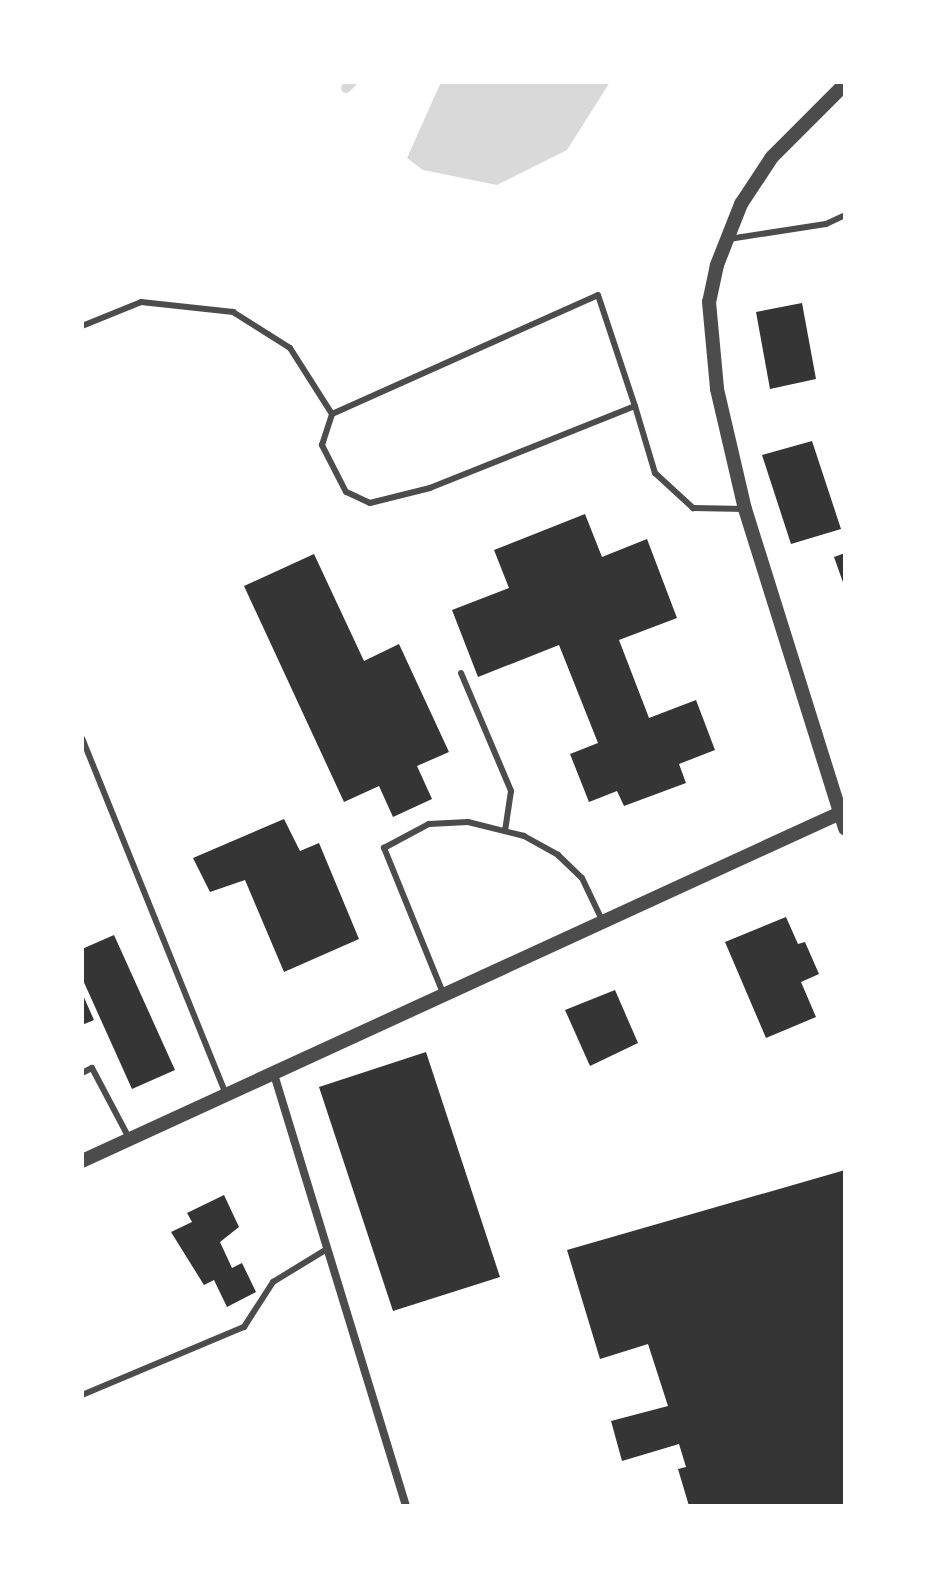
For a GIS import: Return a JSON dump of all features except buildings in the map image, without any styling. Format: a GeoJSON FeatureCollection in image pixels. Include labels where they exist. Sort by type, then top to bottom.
{"type":"FeatureCollection","features":[{"type":"Feature","properties":{"kind":"street"},"geometry":{"type":"LineString","coordinates":[[840,85],[772,157],[725,239],[709,302],[711,353],[745,509],[842,811],[845,829]]}},
{"type":"Feature","properties":{"kind":"street"},"geometry":{"type":"LineString","coordinates":[[82,1161],[225,1092],[842,811]]}},
{"type":"Feature","properties":{"kind":"street"},"geometry":{"type":"LineString","coordinates":[[273,1070],[406,1506]]}},
{"type":"Feature","properties":{"kind":"lane"},"geometry":{"type":"LineString","coordinates":[[725,239],[826,224],[845,215]]}},
{"type":"Feature","properties":{"kind":"lane"},"geometry":{"type":"LineString","coordinates":[[635,406],[430,488],[370,503],[346,492],[322,445],[332,414],[598,295],[635,406],[655,473],[693,508],[745,509]]}},
{"type":"Feature","properties":{"kind":"lane"},"geometry":{"type":"LineString","coordinates":[[82,326],[141,302],[233,312],[290,348],[332,414]]}},
{"type":"Feature","properties":{"kind":"lane"},"geometry":{"type":"LineString","coordinates":[[461,673],[511,791],[505,831]]}},
{"type":"Feature","properties":{"kind":"lane"},"geometry":{"type":"LineString","coordinates":[[82,738],[225,1092]]}},
{"type":"Feature","properties":{"kind":"lane"},"geometry":{"type":"LineString","coordinates":[[443,993],[384,848],[429,824],[468,822],[505,831],[558,855],[582,878],[602,920]]}},
{"type":"Feature","properties":{"kind":"lane"},"geometry":{"type":"LineString","coordinates":[[82,1073],[92,1068],[129,1138]]}},
{"type":"Feature","properties":{"kind":"lane"},"geometry":{"type":"LineString","coordinates":[[82,1395],[244,1327],[273,1282],[327,1249]]}},
{"type":"Feature","properties":{"kind":"shaded area"},"geometry":{"type":"Polygon","coordinates":[[[441,82],[610,82],[567,150],[497,185],[423,170],[407,158],[441,82]]]}},
{"type":"Feature","properties":{"kind":"waterway"},"geometry":{"type":"LineString","coordinates":[[346,88],[352,82]]}}]}
